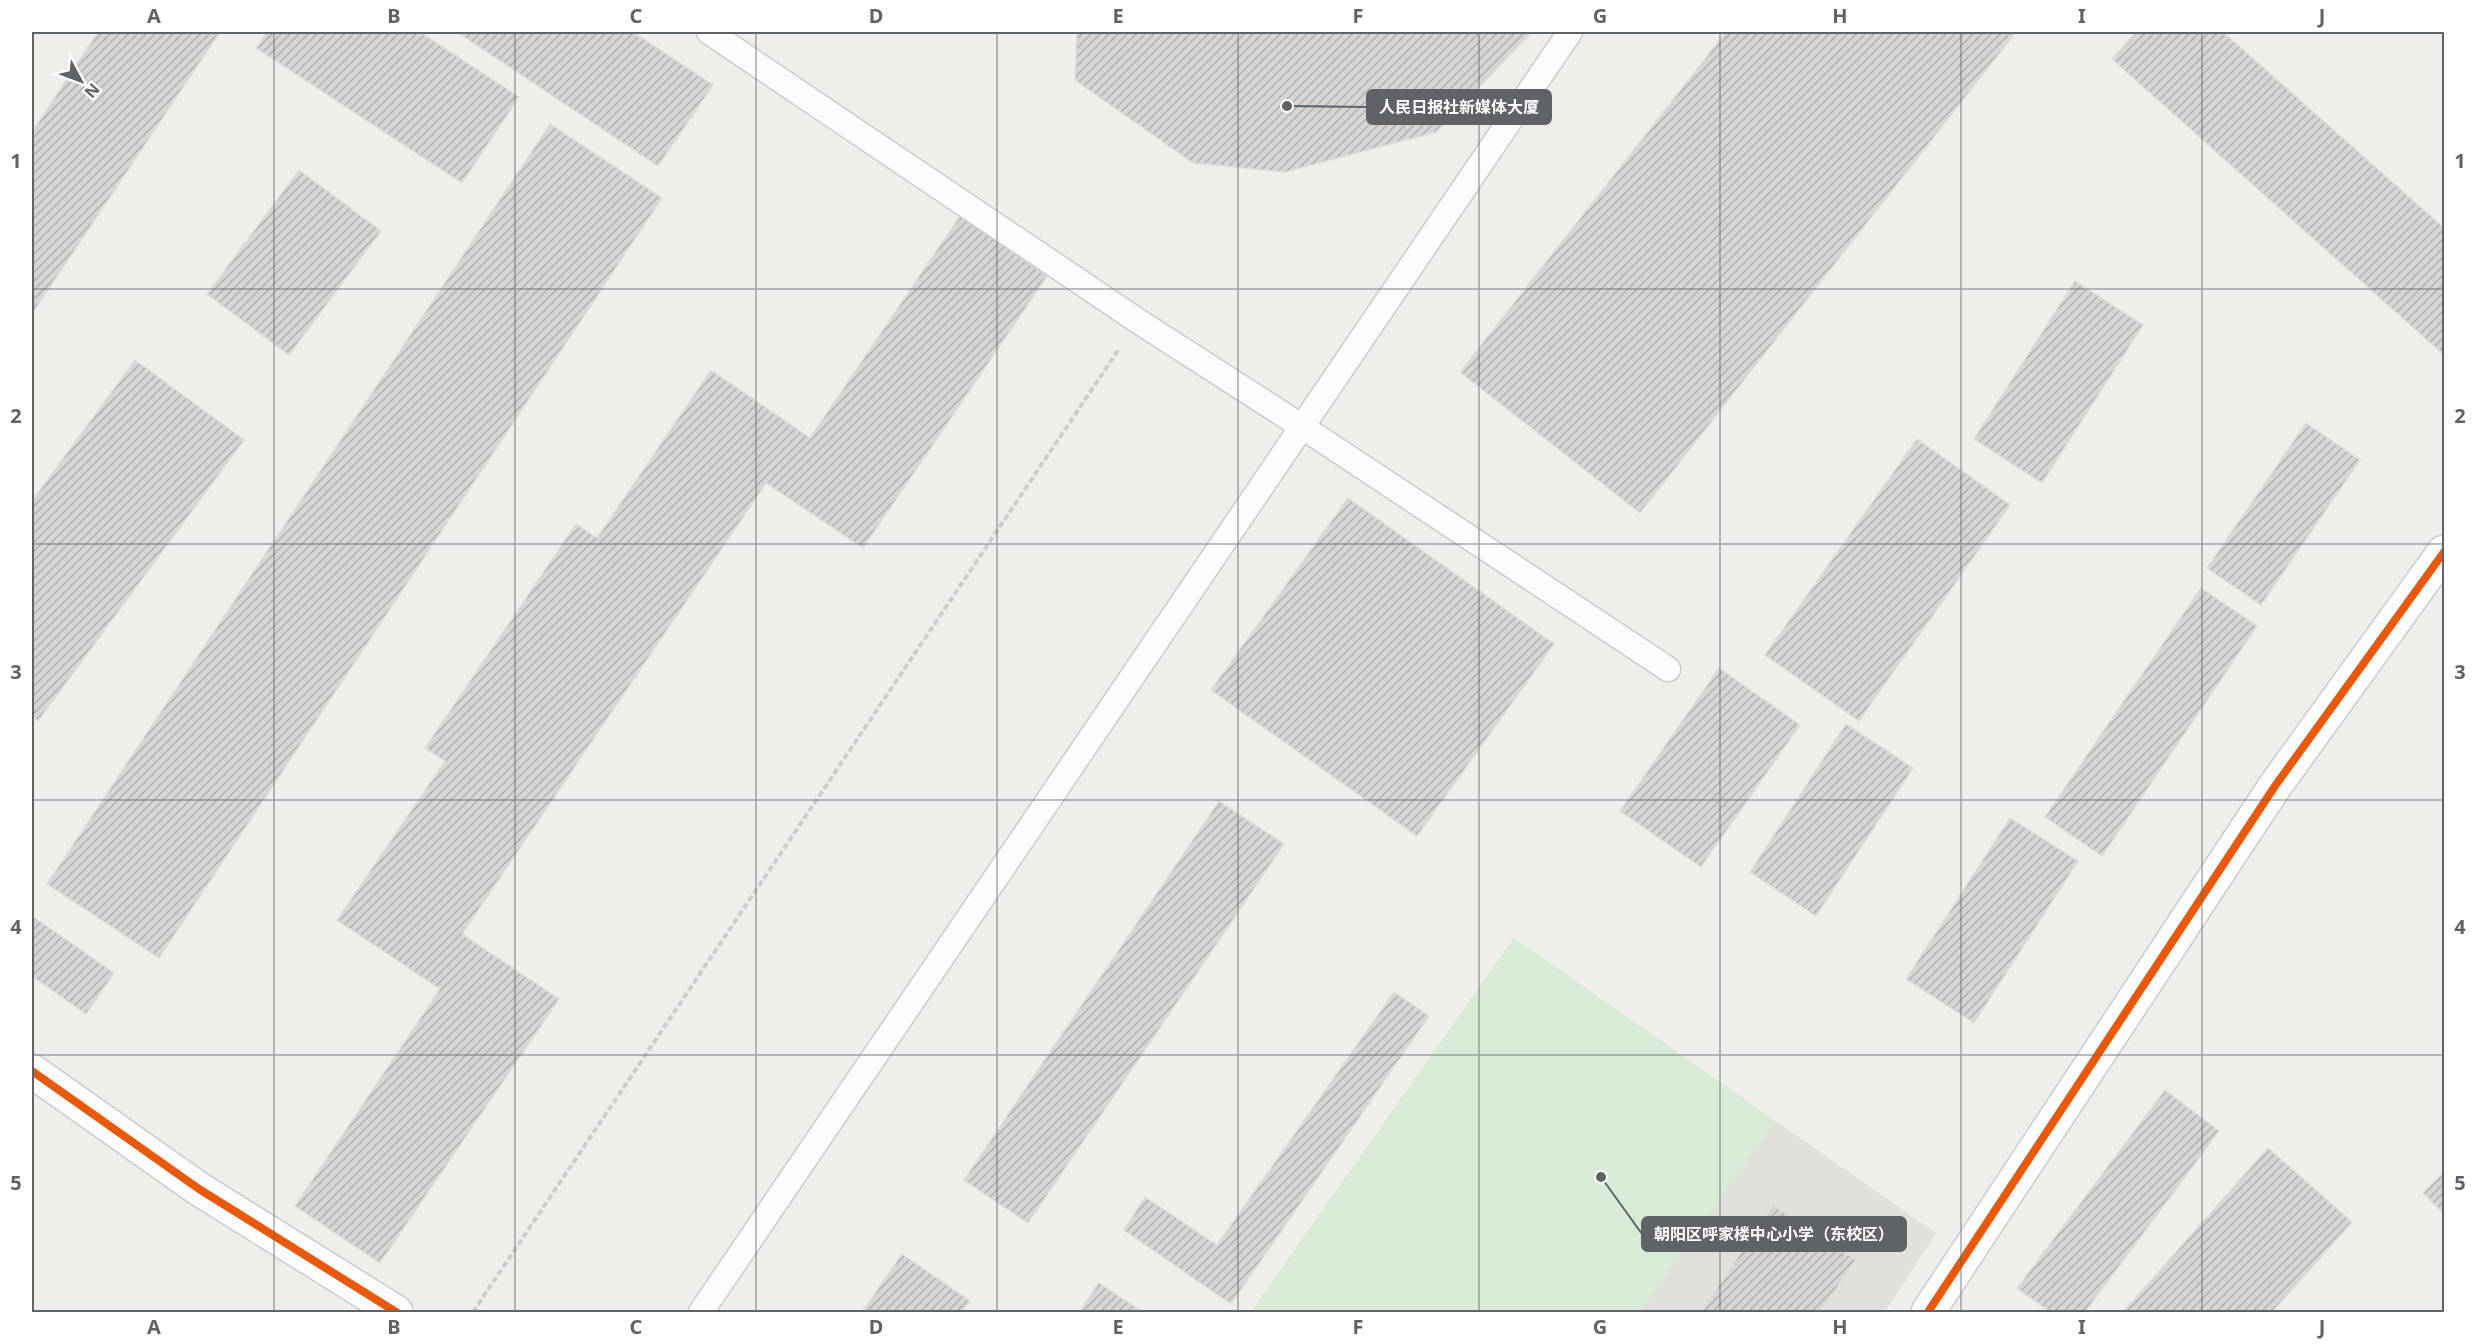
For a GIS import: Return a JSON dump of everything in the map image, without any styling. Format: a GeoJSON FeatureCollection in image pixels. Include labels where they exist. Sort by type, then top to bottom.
{"type":"FeatureCollection","features":[{"type":"Feature","properties":{"kind":"street"},"geometry":{"type":"LineString","coordinates":[[1928,1312],[2275,786],[2445,552]]}},
{"type":"Feature","properties":{"kind":"street"},"geometry":{"type":"LineString","coordinates":[[32,1071],[199,1189],[396,1312]]}},
{"type":"Feature","properties":{"kind":"lane"},"geometry":{"type":"LineString","coordinates":[[709,32],[1138,321],[1668,669]]}},
{"type":"Feature","properties":{"kind":"lane"},"geometry":{"type":"LineString","coordinates":[[701,1312],[1570,32]]}},
{"type":"Feature","properties":{"kind":"path"},"geometry":{"type":"LineString","coordinates":[[473,1312],[1138,321]]}},
{"type":"Feature","properties":{"kind":"shaded area"},"geometry":{"type":"Polygon","coordinates":[[[1514,938],[1936,1233],[1885,1312],[1251,1312],[1514,938]]]}},
{"type":"Feature","properties":{"kind":"green space"},"geometry":{"type":"Polygon","coordinates":[[[1514,938],[1775,1121],[1640,1312],[1251,1312],[1514,938]]]}},
{"type":"Feature","properties":{"kind":"building"},"geometry":{"type":"Polygon","coordinates":[[[98,32],[220,32],[32,314],[32,132],[98,32]]]}},
{"type":"Feature","properties":{"kind":"building"},"geometry":{"type":"Polygon","coordinates":[[[267,32],[420,32],[519,97],[462,183],[256,48],[267,32]]]}},
{"type":"Feature","properties":{"kind":"building"},"geometry":{"type":"Polygon","coordinates":[[[457,32],[633,32],[713,85],[658,166],[457,32]]]}},
{"type":"Feature","properties":{"kind":"building"},"geometry":{"type":"Polygon","coordinates":[[[1077,32],[1532,32],[1436,132],[1285,172],[1193,163],[1075,80],[1077,32]]]}},
{"type":"Feature","properties":{"kind":"building"},"geometry":{"type":"Polygon","coordinates":[[[1726,32],[2016,32],[1640,513],[1460,372],[1726,32]]]}},
{"type":"Feature","properties":{"kind":"building"},"geometry":{"type":"Polygon","coordinates":[[[2136,32],[2223,32],[2444,228],[2444,355],[2112,59],[2136,32]]]}},
{"type":"Feature","properties":{"kind":"building"},"geometry":{"type":"Polygon","coordinates":[[[550,124],[662,198],[159,958],[47,884],[550,124]]]}},
{"type":"Feature","properties":{"kind":"building"},"geometry":{"type":"Polygon","coordinates":[[[299,170],[381,231],[289,355],[207,294],[299,170]]]}},
{"type":"Feature","properties":{"kind":"building"},"geometry":{"type":"Polygon","coordinates":[[[960,216],[1047,276],[863,548],[766,483],[462,934],[559,999],[380,1263],[295,1206],[440,989],[337,920],[445,761],[425,748],[576,524],[597,538],[711,370],[810,438],[960,216]]]}},
{"type":"Feature","properties":{"kind":"building"},"geometry":{"type":"Polygon","coordinates":[[[2075,281],[2143,325],[2042,483],[1974,439],[2075,281]]]}},
{"type":"Feature","properties":{"kind":"building"},"geometry":{"type":"Polygon","coordinates":[[[135,360],[244,440],[38,721],[32,716],[32,501],[135,360]]]}},
{"type":"Feature","properties":{"kind":"building"},"geometry":{"type":"Polygon","coordinates":[[[2306,423],[2360,460],[2261,605],[2207,568],[2306,423]]]}},
{"type":"Feature","properties":{"kind":"building"},"geometry":{"type":"Polygon","coordinates":[[[1917,439],[2010,505],[1859,721],[1765,655],[1917,439]]]}},
{"type":"Feature","properties":{"kind":"building"},"geometry":{"type":"Polygon","coordinates":[[[1348,498],[1554,644],[1417,836],[1211,690],[1348,498]]]}},
{"type":"Feature","properties":{"kind":"building"},"geometry":{"type":"Polygon","coordinates":[[[2201,588],[2257,626],[2102,856],[2045,817],[2201,588]]]}},
{"type":"Feature","properties":{"kind":"building"},"geometry":{"type":"Polygon","coordinates":[[[1719,668],[1800,725],[1701,867],[1620,811],[1719,668]]]}},
{"type":"Feature","properties":{"kind":"building"},"geometry":{"type":"Polygon","coordinates":[[[1846,724],[1913,768],[1816,916],[1750,872],[1846,724]]]}},
{"type":"Feature","properties":{"kind":"building"},"geometry":{"type":"Polygon","coordinates":[[[1219,801],[1284,844],[1028,1223],[964,1180],[1219,801]]]}},
{"type":"Feature","properties":{"kind":"building"},"geometry":{"type":"Polygon","coordinates":[[[2010,818],[2078,861],[1974,1023],[1906,979],[2010,818]]]}},
{"type":"Feature","properties":{"kind":"building"},"geometry":{"type":"Polygon","coordinates":[[[32,916],[114,973],[86,1014],[32,976],[32,916]]]}},
{"type":"Feature","properties":{"kind":"building"},"geometry":{"type":"Polygon","coordinates":[[[1394,992],[1429,1016],[1231,1304],[1124,1230],[1145,1197],[1217,1245],[1394,992]]]}},
{"type":"Feature","properties":{"kind":"building"},"geometry":{"type":"Polygon","coordinates":[[[2165,1090],[2219,1131],[2085,1312],[2050,1312],[2017,1288],[2165,1090]]]}},
{"type":"Feature","properties":{"kind":"building"},"geometry":{"type":"Polygon","coordinates":[[[2268,1148],[2352,1222],[2272,1312],[2123,1312],[2268,1148]]]}},
{"type":"Feature","properties":{"kind":"building"},"geometry":{"type":"Polygon","coordinates":[[[2444,1172],[2444,1214],[2423,1193],[2444,1172]]]}},
{"type":"Feature","properties":{"kind":"building"},"geometry":{"type":"Polygon","coordinates":[[[1773,1205],[1856,1260],[1820,1312],[1701,1312],[1773,1205]]]}},
{"type":"Feature","properties":{"kind":"building"},"geometry":{"type":"Polygon","coordinates":[[[902,1254],[970,1301],[962,1312],[862,1312],[902,1254]]]}},
{"type":"Feature","properties":{"kind":"building"},"geometry":{"type":"Polygon","coordinates":[[[1099,1283],[1143,1312],[1079,1312],[1099,1283]]]}},
{"type":"Feature","properties":{"kind":"cycle path"},"geometry":{"type":"LineString","coordinates":[[1928,1312],[2275,786],[2444,552]]}},
{"type":"Feature","properties":{"kind":"cycle path"},"geometry":{"type":"LineString","coordinates":[[32,1071],[199,1189],[396,1312]]}},
{"type":"Feature","properties":{"kind":"place","name":"人民日报社新媒体大厦"},"geometry":{"type":"Point","coordinates":[1287,106]}},
{"type":"Feature","properties":{"kind":"place","name":"朝阳区呼家楼中心小学（东校区）"},"geometry":{"type":"Point","coordinates":[1601,1177]}}]}
